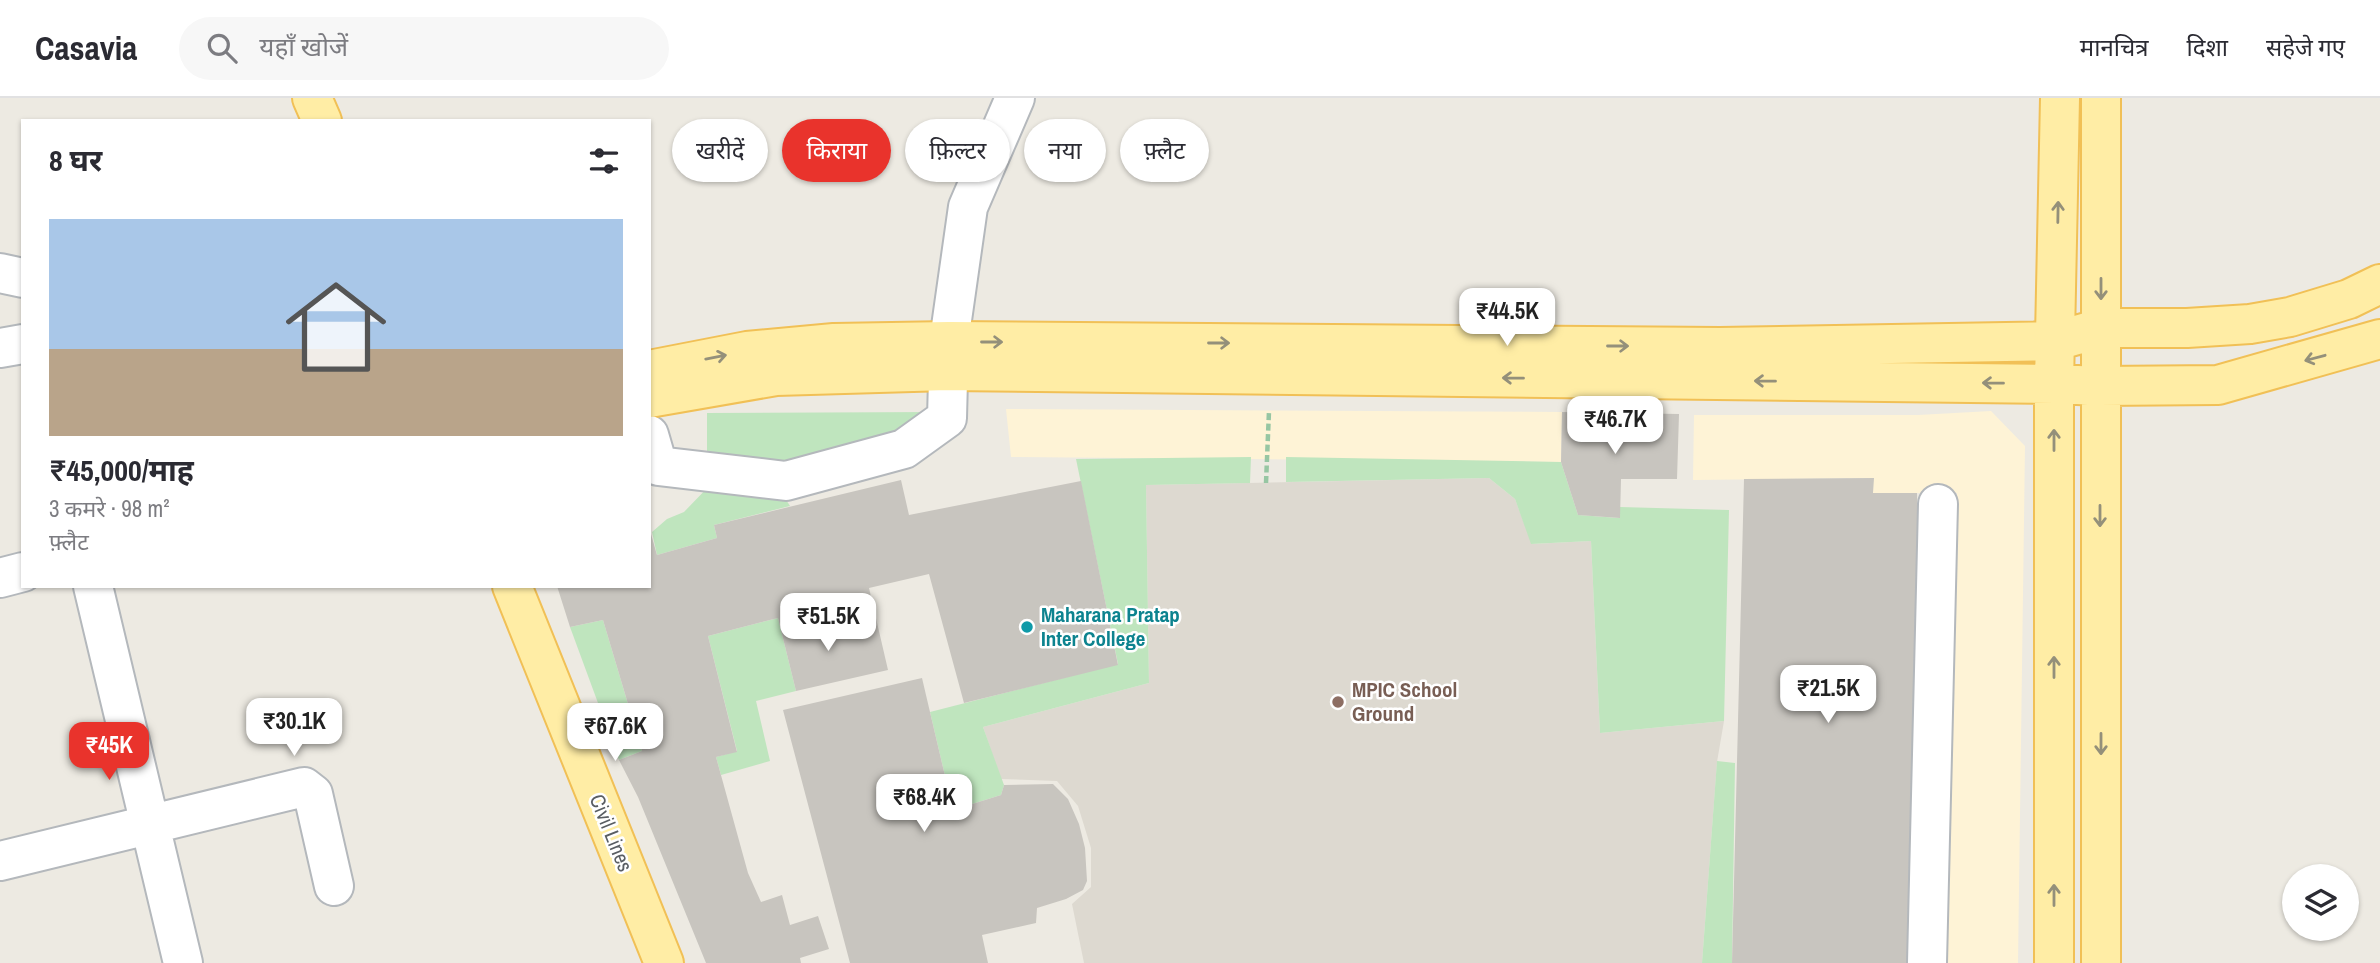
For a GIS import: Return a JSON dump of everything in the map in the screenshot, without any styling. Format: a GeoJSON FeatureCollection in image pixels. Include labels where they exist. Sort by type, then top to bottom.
{"type":"FeatureCollection","features":[{"type":"Feature","properties":{"kind":"main road"},"geometry":{"type":"LineString","coordinates":[[312,98],[321,119]]}},
{"type":"Feature","properties":{"kind":"main road"},"geometry":{"type":"LineString","coordinates":[[2054,963],[2054,384],[2060,98]]}},
{"type":"Feature","properties":{"kind":"main road"},"geometry":{"type":"LineString","coordinates":[[2101,98],[2101,963]]}},
{"type":"Feature","properties":{"kind":"main road"},"geometry":{"type":"LineString","coordinates":[[651,398],[776,376],[948,356],[2056,341],[2101,328],[2187,328],[2249,324],[2290,317],[2349,299],[2380,284]]}},
{"type":"Feature","properties":{"kind":"main road"},"geometry":{"type":"LineString","coordinates":[[651,370],[747,351],[834,343],[948,356],[1270,375],[2100,386],[2218,385],[2380,340]]}},
{"type":"Feature","properties":{"kind":"main road","name":"Civil Lines"},"geometry":{"type":"LineString","coordinates":[[513,588],[664,963]]}},
{"type":"Feature","properties":{"kind":"street"},"geometry":{"type":"LineString","coordinates":[[651,442],[658,466],[786,481],[838,481],[904,449],[947,418],[948,356],[968,207],[1015,98]]}},
{"type":"Feature","properties":{"kind":"street"},"geometry":{"type":"LineString","coordinates":[[0,273],[21,278]]}},
{"type":"Feature","properties":{"kind":"street"},"geometry":{"type":"LineString","coordinates":[[0,348],[21,344]]}},
{"type":"Feature","properties":{"kind":"street"},"geometry":{"type":"LineString","coordinates":[[1927,963],[1938,504]]}},
{"type":"Feature","properties":{"kind":"street"},"geometry":{"type":"LineString","coordinates":[[0,578],[21,573]]}},
{"type":"Feature","properties":{"kind":"street"},"geometry":{"type":"LineString","coordinates":[[93,588],[183,963]]}},
{"type":"Feature","properties":{"kind":"street"},"geometry":{"type":"LineString","coordinates":[[0,861],[304,787],[313,794],[334,886]]}},
{"type":"Feature","properties":{"kind":"path"},"geometry":{"type":"LineString","coordinates":[[1266,483],[1270,375]]}},
{"type":"Feature","properties":{"kind":"shaded area"},"geometry":{"type":"Polygon","coordinates":[[[1006,409],[1562,412],[1561,462],[1011,457],[1006,409]]]}},
{"type":"Feature","properties":{"kind":"shaded area"},"geometry":{"type":"Polygon","coordinates":[[[1991,411],[2025,446],[2018,963],[1942,963],[1946,692],[1957,493],[1873,493],[1873,478],[1693,480],[1694,415],[1918,415],[1991,411]]]}},
{"type":"Feature","properties":{"kind":"shaded area","name":"MPIC School Ground"},"geometry":{"type":"Polygon","coordinates":[[[1489,478],[1515,499],[1532,544],[1591,541],[1600,733],[1724,721],[1717,762],[1702,963],[1084,963],[1072,904],[1091,887],[1091,848],[1078,806],[1057,781],[1001,779],[983,727],[1149,683],[1146,485],[1489,478]]]}},
{"type":"Feature","properties":{"kind":"green space"},"geometry":{"type":"Polygon","coordinates":[[[939,412],[872,447],[779,466],[707,456],[707,413],[939,412]]]}},
{"type":"Feature","properties":{"kind":"green space"},"geometry":{"type":"Polygon","coordinates":[[[1251,457],[1250,483],[1146,485],[1149,683],[983,727],[1004,785],[1001,795],[953,810],[930,712],[1118,664],[1076,459],[1251,457]]]}},
{"type":"Feature","properties":{"kind":"green space"},"geometry":{"type":"Polygon","coordinates":[[[1286,457],[1561,462],[1578,515],[1619,518],[1620,507],[1729,510],[1724,721],[1600,733],[1591,541],[1531,544],[1515,499],[1489,478],[1286,482],[1286,457]]]}},
{"type":"Feature","properties":{"kind":"green space"},"geometry":{"type":"Polygon","coordinates":[[[712,483],[783,495],[790,506],[714,525],[717,538],[657,555],[652,532],[667,519],[684,512],[712,483]]]}},
{"type":"Feature","properties":{"kind":"green space"},"geometry":{"type":"Polygon","coordinates":[[[778,618],[796,691],[756,701],[770,761],[721,775],[716,757],[737,751],[708,636],[778,618]]]}},
{"type":"Feature","properties":{"kind":"green space"},"geometry":{"type":"Polygon","coordinates":[[[603,620],[642,751],[619,760],[570,627],[603,620]]]}},
{"type":"Feature","properties":{"kind":"green space"},"geometry":{"type":"Polygon","coordinates":[[[1717,761],[1735,763],[1732,963],[1702,963],[1717,761]]]}},
{"type":"Feature","properties":{"kind":"building"},"geometry":{"type":"Polygon","coordinates":[[[1562,412],[1679,414],[1677,479],[1621,479],[1620,518],[1578,515],[1561,462],[1562,412]]]}},
{"type":"Feature","properties":{"kind":"building"},"geometry":{"type":"Polygon","coordinates":[[[1874,478],[1873,493],[1917,493],[1920,686],[1916,963],[1732,963],[1744,479],[1874,478]]]}},
{"type":"Feature","properties":{"kind":"building","name":"Maharana Pratap Inter College"},"geometry":{"type":"Polygon","coordinates":[[[901,480],[909,515],[1081,481],[1118,665],[964,703],[929,574],[869,588],[888,670],[796,691],[778,618],[708,636],[737,752],[716,757],[748,873],[761,902],[782,895],[790,925],[818,916],[829,949],[800,958],[801,963],[706,963],[638,797],[619,760],[642,751],[603,620],[570,627],[558,588],[651,588],[651,534],[657,555],[717,538],[714,525],[901,480]]]}},
{"type":"Feature","properties":{"kind":"building"},"geometry":{"type":"Polygon","coordinates":[[[922,678],[953,810],[1001,795],[1004,785],[1053,784],[1068,799],[1079,824],[1085,848],[1087,881],[1083,890],[1066,899],[1037,908],[1036,923],[982,935],[988,963],[850,963],[783,710],[922,678]]]}},
{"type":"Feature","properties":{"kind":"place","name":"Maharana Pratap Inter College"},"geometry":{"type":"Point","coordinates":[1027,627]}},
{"type":"Feature","properties":{"kind":"place","name":"MPIC School Ground"},"geometry":{"type":"Point","coordinates":[1338,702]}}]}
